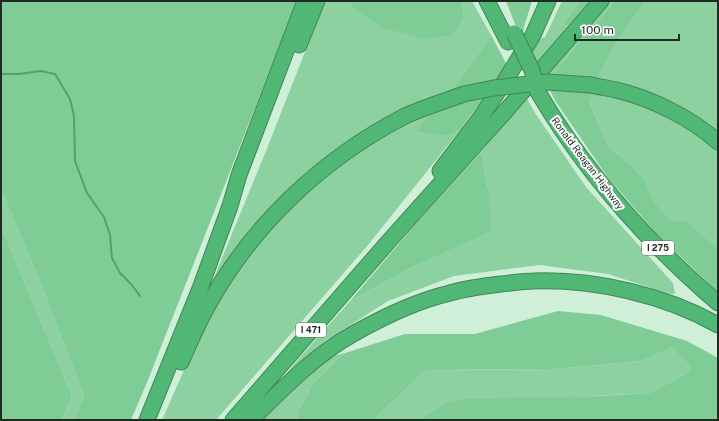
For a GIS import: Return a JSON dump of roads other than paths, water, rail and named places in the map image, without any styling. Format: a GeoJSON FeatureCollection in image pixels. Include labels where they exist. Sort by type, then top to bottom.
{"type":"FeatureCollection","features":[{"type":"Feature","properties":{"kind":"highway"},"geometry":{"type":"LineString","coordinates":[[147,420],[198,293],[230,206],[239,175],[306,1]]}},
{"type":"Feature","properties":{"kind":"highway"},"geometry":{"type":"LineString","coordinates":[[230,206],[244,180],[317,1]]}},
{"type":"Feature","properties":{"kind":"highway","name":"Ronald Reagan Highway"},"geometry":{"type":"LineString","coordinates":[[487,1],[511,38],[538,92],[550,112],[602,184],[664,254],[718,303]]}},
{"type":"Feature","properties":{"kind":"highway"},"geometry":{"type":"LineString","coordinates":[[498,1],[511,38]]}},
{"type":"Feature","properties":{"kind":"highway"},"geometry":{"type":"LineString","coordinates":[[389,241],[408,211],[478,121],[505,81],[533,35],[548,1]]}},
{"type":"Feature","properties":{"kind":"highway"},"geometry":{"type":"LineString","coordinates":[[389,241],[498,120],[601,1]]}},
{"type":"Feature","properties":{"kind":"highway"},"geometry":{"type":"LineString","coordinates":[[151,420],[207,307],[227,274],[247,246],[285,202],[314,176],[370,136],[405,116],[433,104],[464,94],[494,88],[547,82],[591,85],[636,96],[666,108],[712,136],[718,142]]}},
{"type":"Feature","properties":{"kind":"highway","name":"I 471"},"geometry":{"type":"LineString","coordinates":[[233,420],[389,241]]}},
{"type":"Feature","properties":{"kind":"highway"},"geometry":{"type":"LineString","coordinates":[[251,420],[290,382],[314,362],[352,335],[382,318],[411,306],[450,293],[488,285],[533,281],[576,283],[607,287],[660,300],[703,317],[718,325]]}},
{"type":"Feature","properties":{"kind":"waterway"},"geometry":{"type":"LineString","coordinates":[[1,74],[19,74],[41,71],[55,74],[70,99],[74,116],[75,161],[87,193],[104,217],[110,235],[112,258],[120,273],[140,296]]}}]}
